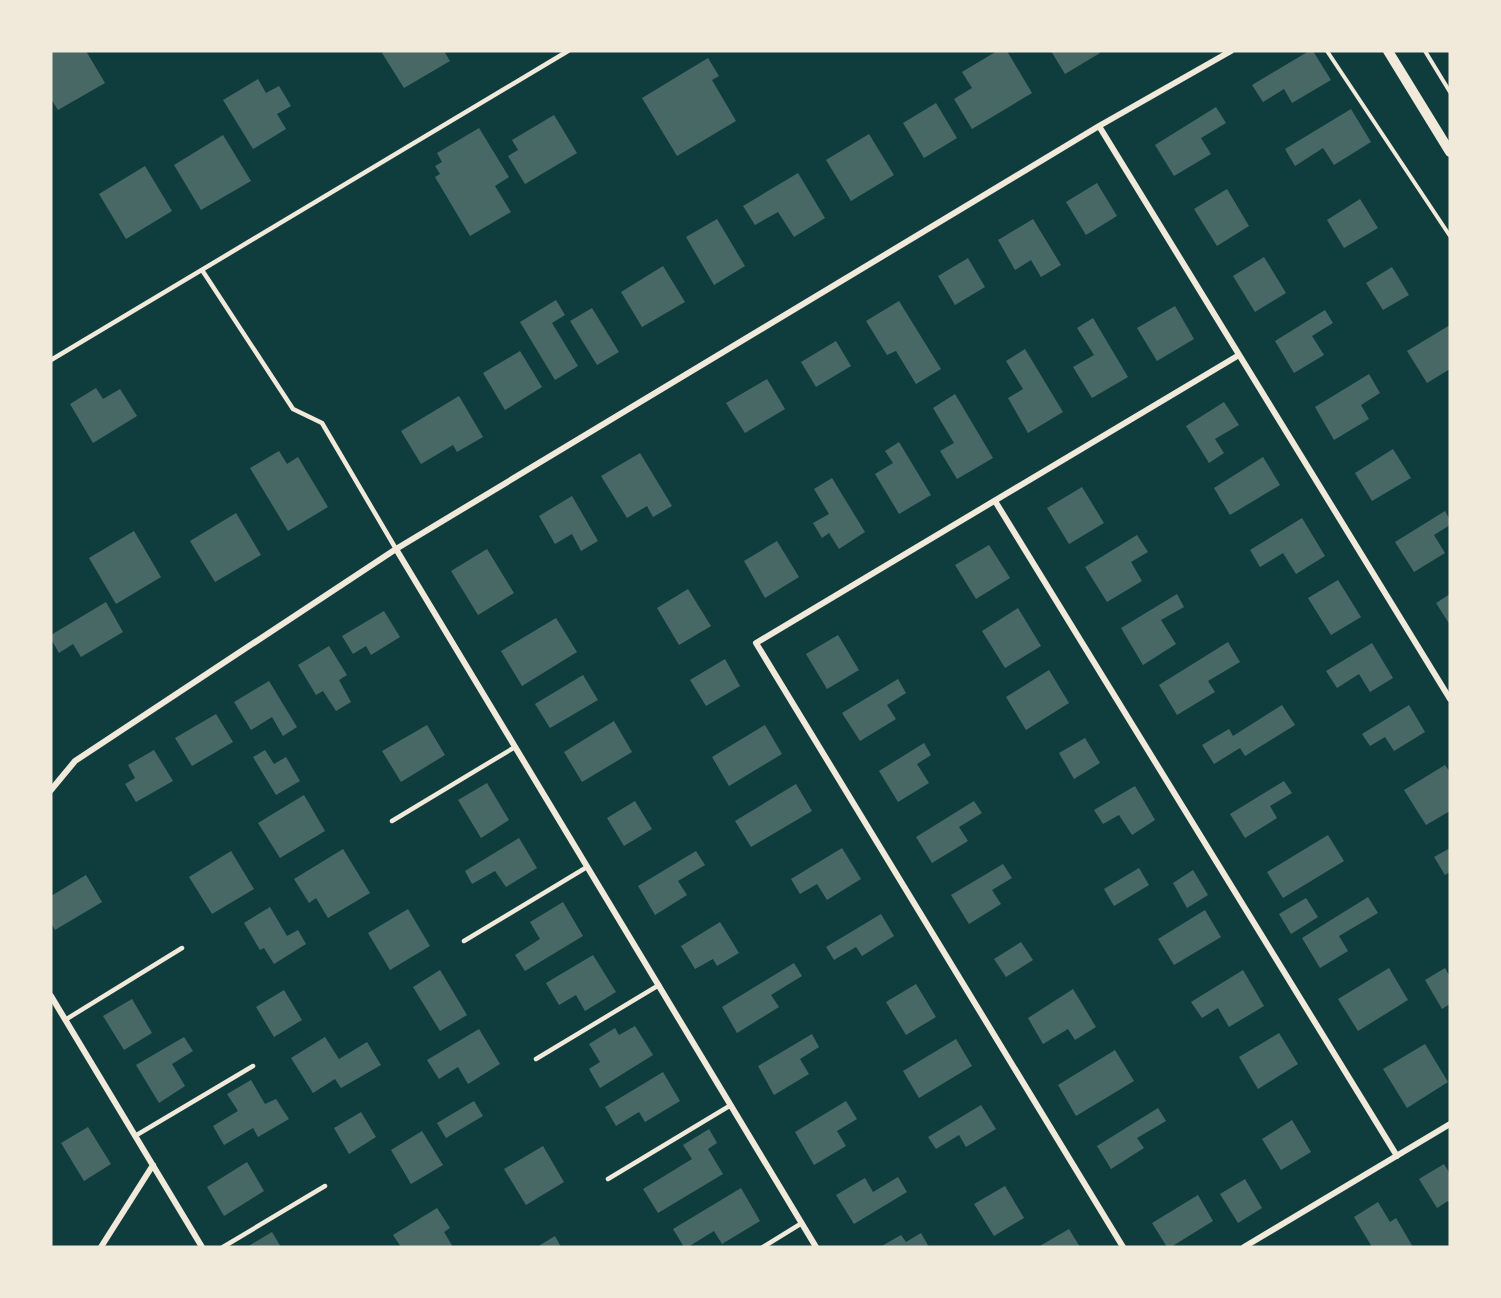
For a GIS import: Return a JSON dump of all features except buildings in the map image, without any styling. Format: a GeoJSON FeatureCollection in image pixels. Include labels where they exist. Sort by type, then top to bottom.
{"type":"FeatureCollection","features":[{"type":"Feature","properties":{"kind":"street"},"geometry":{"type":"LineString","coordinates":[[51,790],[75,761],[396,549],[1099,126],[1232,51]]}},
{"type":"Feature","properties":{"kind":"street"},"geometry":{"type":"LineString","coordinates":[[1388,51],[1450,152]]}},
{"type":"Feature","properties":{"kind":"street"},"geometry":{"type":"LineString","coordinates":[[1099,126],[1450,699]]}},
{"type":"Feature","properties":{"kind":"street"},"geometry":{"type":"LineString","coordinates":[[1123,1247],[756,643],[1239,355]]}},
{"type":"Feature","properties":{"kind":"street"},"geometry":{"type":"LineString","coordinates":[[995,501],[1397,1156]]}},
{"type":"Feature","properties":{"kind":"street"},"geometry":{"type":"LineString","coordinates":[[396,549],[816,1247]]}},
{"type":"Feature","properties":{"kind":"street"},"geometry":{"type":"LineString","coordinates":[[51,996],[202,1247]]}},
{"type":"Feature","properties":{"kind":"street"},"geometry":{"type":"LineString","coordinates":[[1244,1247],[1450,1124]]}},
{"type":"Feature","properties":{"kind":"street"},"geometry":{"type":"LineString","coordinates":[[101,1247],[153,1166]]}},
{"type":"Feature","properties":{"kind":"lane"},"geometry":{"type":"LineString","coordinates":[[51,360],[568,51]]}},
{"type":"Feature","properties":{"kind":"lane"},"geometry":{"type":"LineString","coordinates":[[202,270],[293,409],[322,423],[396,549]]}},
{"type":"Feature","properties":{"kind":"lane"},"geometry":{"type":"LineString","coordinates":[[392,821],[515,747]]}},
{"type":"Feature","properties":{"kind":"lane"},"geometry":{"type":"LineString","coordinates":[[464,941],[587,867]]}},
{"type":"Feature","properties":{"kind":"lane"},"geometry":{"type":"LineString","coordinates":[[65,1020],[182,948]]}},
{"type":"Feature","properties":{"kind":"lane"},"geometry":{"type":"LineString","coordinates":[[536,1059],[659,985]]}},
{"type":"Feature","properties":{"kind":"lane"},"geometry":{"type":"LineString","coordinates":[[135,1136],[253,1066]]}},
{"type":"Feature","properties":{"kind":"lane"},"geometry":{"type":"LineString","coordinates":[[608,1179],[731,1105]]}},
{"type":"Feature","properties":{"kind":"lane"},"geometry":{"type":"LineString","coordinates":[[223,1247],[325,1186]]}},
{"type":"Feature","properties":{"kind":"lane"},"geometry":{"type":"LineString","coordinates":[[763,1247],[802,1223]]}},
{"type":"Feature","properties":{"kind":"path"},"geometry":{"type":"LineString","coordinates":[[1327,51],[1450,236]]}},
{"type":"Feature","properties":{"kind":"path"},"geometry":{"type":"LineString","coordinates":[[1425,51],[1450,92]]}}]}
